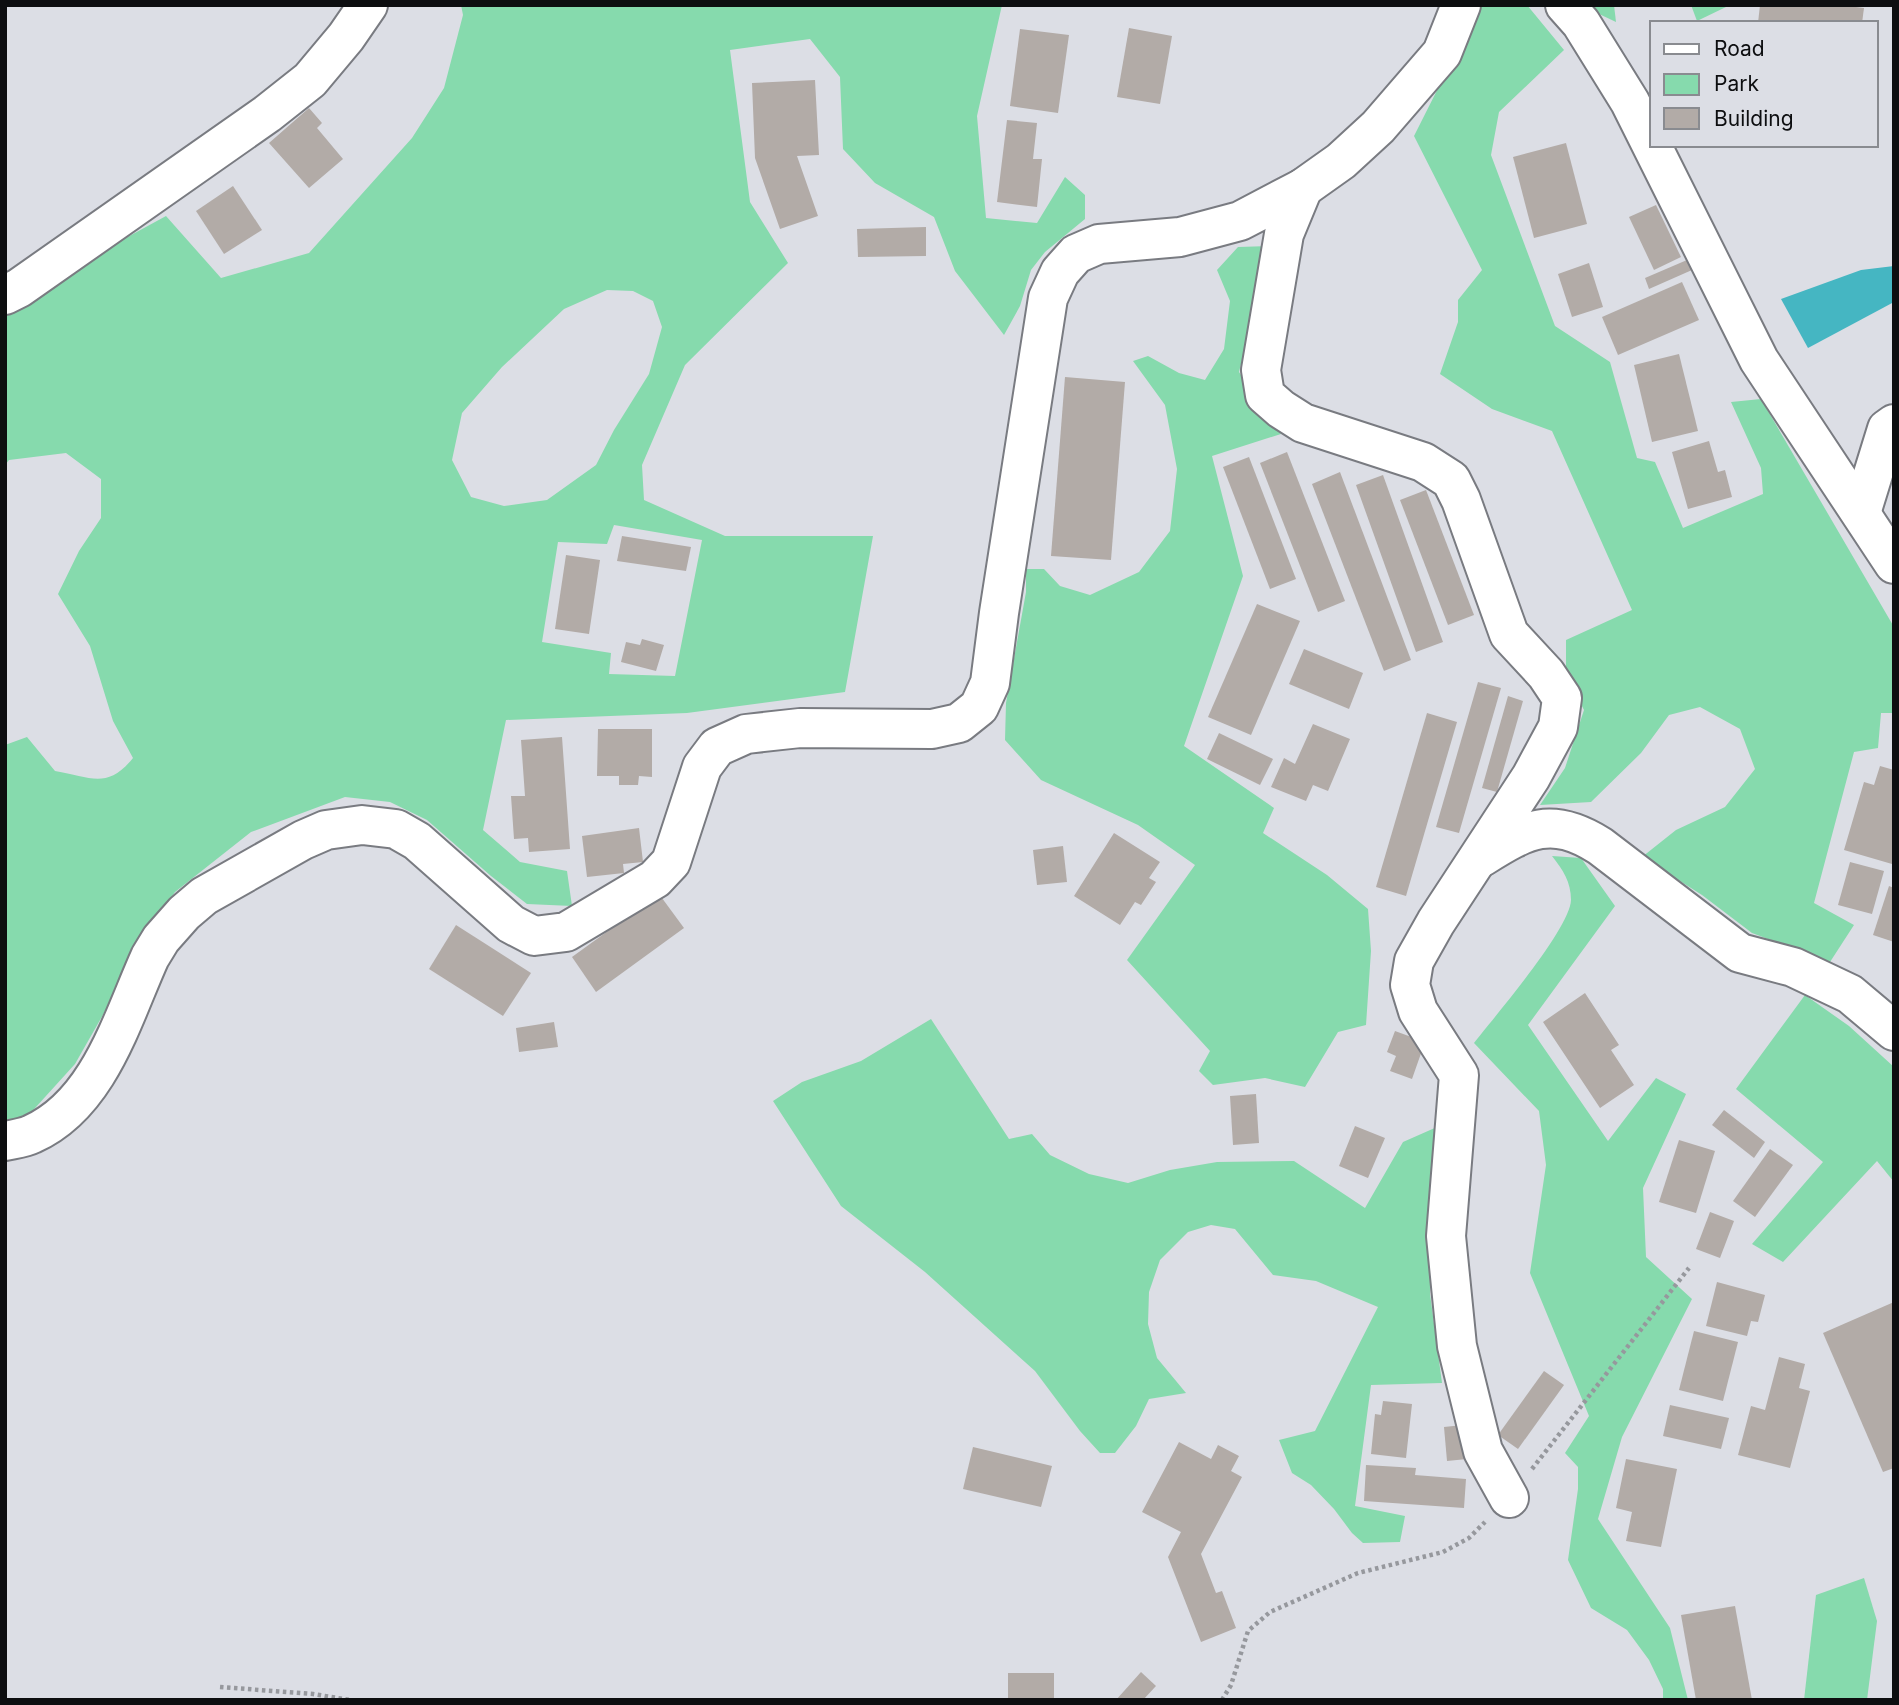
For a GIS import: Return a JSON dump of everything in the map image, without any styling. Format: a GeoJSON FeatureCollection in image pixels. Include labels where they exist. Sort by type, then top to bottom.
{"type":"FeatureCollection","features":[{"type":"Feature","properties":{"kind":"street"},"geometry":{"type":"LineString","coordinates":[[5,295],[19,288],[205,158],[310,80],[346,37],[368,5]]}},
{"type":"Feature","properties":{"kind":"street"},"geometry":{"type":"LineString","coordinates":[[5,1141],[31,1135],[58,1119],[97,1076],[150,957],[161,939],[184,913],[204,896],[303,840],[326,830],[362,825],[396,829],[417,841],[511,924],[534,936],[566,932],[655,879],[671,862],[702,766],[717,747],[746,734],[800,728],[932,729],[959,723],[979,707],[990,683],[1048,298],[1060,272],[1076,254],[1099,244],[1180,237],[1240,221],[1303,188],[1340,161],[1378,127],[1441,53],[1461,5]]}},
{"type":"Feature","properties":{"kind":"street"},"geometry":{"type":"LineString","coordinates":[[1565,5],[1581,23],[1630,102],[1650,142]]}},
{"type":"Feature","properties":{"kind":"street"},"geometry":{"type":"LineString","coordinates":[[1652,147],[1759,360],[1894,564]]}},
{"type":"Feature","properties":{"kind":"street"},"geometry":{"type":"LineString","coordinates":[[1303,188],[1284,234],[1261,370],[1265,395],[1303,423],[1423,462],[1451,480],[1461,500],[1509,634],[1546,674],[1562,698],[1558,727],[1531,777],[1436,922],[1414,961],[1410,985],[1418,1011],[1460,1075],[1446,1236],[1457,1346],[1483,1451],[1509,1499]]}},
{"type":"Feature","properties":{"kind":"street"},"geometry":{"type":"LineString","coordinates":[[1861,513],[1887,429],[1894,424]]}},
{"type":"Feature","properties":{"kind":"street"},"geometry":{"type":"LineString","coordinates":[[1473,863],[1515,836],[1540,828],[1582,835],[1611,854],[1740,953],[1793,967],[1850,994],[1894,1031]]}},
{"type":"Feature","properties":{"kind":"path"},"geometry":{"type":"LineString","coordinates":[[1222,1700],[1231,1685],[1248,1632],[1270,1612],[1358,1573],[1443,1552],[1469,1538],[1509,1499],[1689,1268]]}},
{"type":"Feature","properties":{"kind":"path"},"geometry":{"type":"LineString","coordinates":[[220,1687],[313,1694],[350,1700]]}},
{"type":"Feature","properties":{"kind":"green space"},"geometry":{"type":"Polygon","coordinates":[[[461,5],[1002,5],[977,116],[986,218],[1037,223],[1065,177],[1085,195],[1085,219],[1045,252],[1031,270],[1020,306],[1004,335],[955,271],[934,217],[875,183],[843,149],[840,77],[810,39],[730,50],[750,202],[788,263],[685,365],[642,465],[644,500],[725,536],[873,536],[845,692],[687,713],[506,720],[483,830],[520,862],[567,871],[572,906],[527,904],[427,820],[390,802],[345,797],[251,832],[175,892],[135,948],[104,1013],[75,1064],[26,1118],[5,1122],[5,745],[27,737],[55,771],[98,779],[115,774],[133,758],[113,721],[90,646],[58,594],[79,551],[101,518],[101,479],[66,453],[9,460],[5,465],[5,304],[166,216],[221,278],[309,253],[412,138],[444,88],[463,15],[461,5]],[[607,290],[564,309],[502,367],[462,413],[452,460],[471,497],[504,506],[547,500],[596,465],[649,374],[662,327],[653,301],[633,291],[607,290]],[[614,525],[607,544],[558,542],[542,642],[611,653],[609,674],[675,676],[702,540],[614,525]]]}},
{"type":"Feature","properties":{"kind":"green space"},"geometry":{"type":"Polygon","coordinates":[[[1480,5],[1527,5],[1564,50],[1499,112],[1491,155],[1555,326],[1610,362],[1637,458],[1655,462],[1683,528],[1763,494],[1761,468],[1731,402],[1761,399],[1894,627],[1894,713],[1881,713],[1878,748],[1854,752],[1814,903],[1854,925],[1830,962],[1752,933],[1702,895],[1642,857],[1676,830],[1725,807],[1755,769],[1740,729],[1700,707],[1669,715],[1641,753],[1591,802],[1540,805],[1565,768],[1584,710],[1566,675],[1566,640],[1632,610],[1552,431],[1492,409],[1440,374],[1458,322],[1458,300],[1482,270],[1414,136],[1480,5]]]}},
{"type":"Feature","properties":{"kind":"green space"},"geometry":{"type":"Polygon","coordinates":[[[1592,5],[1614,5],[1616,22],[1597,13],[1592,5]]]}},
{"type":"Feature","properties":{"kind":"green space"},"geometry":{"type":"Polygon","coordinates":[[[1691,5],[1726,5],[1726,7],[1697,21],[1691,5]]]}},
{"type":"Feature","properties":{"kind":"green space"},"geometry":{"type":"Polygon","coordinates":[[[1270,246],[1239,372],[1281,434],[1212,456],[1243,576],[1184,746],[1274,808],[1263,833],[1327,875],[1368,909],[1371,951],[1366,1025],[1338,1032],[1305,1087],[1265,1078],[1213,1085],[1199,1071],[1210,1051],[1127,960],[1195,865],[1138,825],[1041,780],[1005,740],[1006,703],[1026,592],[1026,569],[1044,569],[1060,586],[1090,595],[1139,572],[1170,531],[1177,469],[1165,405],[1133,361],[1148,356],[1179,373],[1205,380],[1224,349],[1230,301],[1217,270],[1238,247],[1270,246]]]}},
{"type":"Feature","properties":{"kind":"green space"},"geometry":{"type":"Polygon","coordinates":[[[1552,856],[1581,858],[1615,906],[1528,1025],[1608,1141],[1656,1078],[1686,1094],[1643,1188],[1646,1257],[1692,1299],[1622,1437],[1598,1519],[1670,1628],[1688,1700],[1663,1700],[1663,1689],[1649,1660],[1627,1630],[1591,1608],[1568,1560],[1578,1489],[1578,1467],[1565,1453],[1589,1416],[1530,1273],[1546,1165],[1539,1111],[1474,1043],[1545,951],[1567,913],[1571,900],[1570,888],[1563,871],[1552,856]]]}},
{"type":"Feature","properties":{"kind":"green space"},"geometry":{"type":"Polygon","coordinates":[[[1805,995],[1849,1026],[1894,1067],[1894,1182],[1877,1161],[1783,1262],[1752,1244],[1823,1162],[1736,1089],[1805,995]]]}},
{"type":"Feature","properties":{"kind":"green space"},"geometry":{"type":"Polygon","coordinates":[[[931,1019],[1009,1139],[1032,1134],[1050,1155],[1089,1174],[1128,1183],[1170,1170],[1217,1162],[1294,1161],[1365,1208],[1403,1142],[1437,1127],[1430,1294],[1442,1383],[1371,1385],[1355,1506],[1405,1516],[1400,1542],[1363,1543],[1311,1485],[1292,1473],[1279,1440],[1315,1431],[1378,1307],[1316,1281],[1273,1275],[1235,1229],[1211,1225],[1188,1232],[1160,1260],[1149,1292],[1148,1324],[1157,1358],[1186,1393],[1149,1399],[1136,1426],[1115,1453],[1100,1453],[1035,1371],[925,1272],[841,1206],[773,1101],[802,1082],[861,1061],[931,1019]]]}},
{"type":"Feature","properties":{"kind":"green space"},"geometry":{"type":"Polygon","coordinates":[[[1864,1578],[1877,1621],[1867,1700],[1804,1700],[1816,1595],[1864,1578]]]}},
{"type":"Feature","properties":{"kind":"water"},"geometry":{"type":"Polygon","coordinates":[[[1894,266],[1894,302],[1808,348],[1781,299],[1861,270],[1894,266]]]}},
{"type":"Feature","properties":{"kind":"building"},"geometry":{"type":"Polygon","coordinates":[[[1760,5],[1840,5],[1864,8],[1862,21],[1758,21],[1760,5]]]}},
{"type":"Feature","properties":{"kind":"building"},"geometry":{"type":"Polygon","coordinates":[[[1129,28],[1172,36],[1160,104],[1117,97],[1129,28]]]}},
{"type":"Feature","properties":{"kind":"building"},"geometry":{"type":"Polygon","coordinates":[[[1020,29],[1069,35],[1058,113],[1010,106],[1020,29]]]}},
{"type":"Feature","properties":{"kind":"building"},"geometry":{"type":"Polygon","coordinates":[[[815,80],[819,155],[797,156],[818,216],[780,229],[755,158],[752,83],[815,80]]]}},
{"type":"Feature","properties":{"kind":"building"},"geometry":{"type":"Polygon","coordinates":[[[309,108],[322,123],[317,128],[343,159],[309,188],[269,143],[309,108]]]}},
{"type":"Feature","properties":{"kind":"building"},"geometry":{"type":"Polygon","coordinates":[[[1007,120],[1037,123],[1033,159],[1042,159],[1037,207],[997,202],[1007,120]]]}},
{"type":"Feature","properties":{"kind":"building"},"geometry":{"type":"Polygon","coordinates":[[[1566,143],[1587,224],[1534,238],[1513,157],[1566,143]]]}},
{"type":"Feature","properties":{"kind":"building"},"geometry":{"type":"Polygon","coordinates":[[[233,186],[262,230],[224,254],[196,211],[233,186]]]}},
{"type":"Feature","properties":{"kind":"building"},"geometry":{"type":"Polygon","coordinates":[[[1656,205],[1681,257],[1654,270],[1629,217],[1656,205]]]}},
{"type":"Feature","properties":{"kind":"building"},"geometry":{"type":"Polygon","coordinates":[[[926,227],[926,256],[858,257],[857,229],[926,227]]]}},
{"type":"Feature","properties":{"kind":"building"},"geometry":{"type":"Polygon","coordinates":[[[1687,260],[1692,270],[1649,289],[1645,278],[1687,260]]]}},
{"type":"Feature","properties":{"kind":"building"},"geometry":{"type":"Polygon","coordinates":[[[1589,263],[1603,307],[1572,317],[1558,274],[1589,263]]]}},
{"type":"Feature","properties":{"kind":"building"},"geometry":{"type":"Polygon","coordinates":[[[1682,282],[1699,320],[1618,355],[1602,317],[1682,282]]]}},
{"type":"Feature","properties":{"kind":"building"},"geometry":{"type":"Polygon","coordinates":[[[1679,354],[1698,431],[1652,442],[1634,365],[1679,354]]]}},
{"type":"Feature","properties":{"kind":"building"},"geometry":{"type":"Polygon","coordinates":[[[1065,377],[1125,382],[1111,560],[1051,556],[1065,377]]]}},
{"type":"Feature","properties":{"kind":"building"},"geometry":{"type":"Polygon","coordinates":[[[1709,441],[1718,472],[1725,470],[1732,497],[1688,509],[1672,452],[1709,441]]]}},
{"type":"Feature","properties":{"kind":"building"},"geometry":{"type":"Polygon","coordinates":[[[1287,452],[1345,601],[1318,612],[1260,463],[1287,452]]]}},
{"type":"Feature","properties":{"kind":"building"},"geometry":{"type":"Polygon","coordinates":[[[1249,457],[1296,579],[1270,589],[1223,467],[1249,457]]]}},
{"type":"Feature","properties":{"kind":"building"},"geometry":{"type":"Polygon","coordinates":[[[1340,472],[1411,660],[1384,671],[1312,484],[1340,472]]]}},
{"type":"Feature","properties":{"kind":"building"},"geometry":{"type":"Polygon","coordinates":[[[1383,475],[1443,642],[1416,652],[1356,485],[1383,475]]]}},
{"type":"Feature","properties":{"kind":"building"},"geometry":{"type":"Polygon","coordinates":[[[1426,490],[1474,615],[1448,625],[1400,500],[1426,490]]]}},
{"type":"Feature","properties":{"kind":"building"},"geometry":{"type":"Polygon","coordinates":[[[622,536],[691,547],[686,571],[617,561],[622,536]]]}},
{"type":"Feature","properties":{"kind":"building"},"geometry":{"type":"Polygon","coordinates":[[[566,555],[600,560],[589,634],[555,629],[566,555]]]}},
{"type":"Feature","properties":{"kind":"building"},"geometry":{"type":"Polygon","coordinates":[[[1257,604],[1300,621],[1251,735],[1208,717],[1257,604]]]}},
{"type":"Feature","properties":{"kind":"building"},"geometry":{"type":"Polygon","coordinates":[[[642,639],[664,645],[656,671],[621,662],[626,642],[640,645],[642,639]]]}},
{"type":"Feature","properties":{"kind":"building"},"geometry":{"type":"Polygon","coordinates":[[[1304,649],[1363,673],[1349,709],[1289,684],[1304,649]]]}},
{"type":"Feature","properties":{"kind":"building"},"geometry":{"type":"Polygon","coordinates":[[[1478,682],[1501,688],[1459,833],[1436,827],[1478,682]]]}},
{"type":"Feature","properties":{"kind":"building"},"geometry":{"type":"Polygon","coordinates":[[[1508,696],[1523,701],[1497,792],[1482,788],[1508,696]]]}},
{"type":"Feature","properties":{"kind":"building"},"geometry":{"type":"Polygon","coordinates":[[[1427,713],[1457,722],[1406,896],[1376,887],[1427,713]]]}},
{"type":"Feature","properties":{"kind":"building"},"geometry":{"type":"Polygon","coordinates":[[[1313,724],[1350,739],[1328,791],[1313,785],[1306,801],[1271,787],[1284,758],[1295,764],[1313,724]]]}},
{"type":"Feature","properties":{"kind":"building"},"geometry":{"type":"Polygon","coordinates":[[[598,729],[652,729],[652,777],[639,776],[638,785],[619,785],[619,776],[597,776],[598,729]]]}},
{"type":"Feature","properties":{"kind":"building"},"geometry":{"type":"Polygon","coordinates":[[[1219,733],[1273,759],[1260,785],[1207,759],[1219,733]]]}},
{"type":"Feature","properties":{"kind":"building"},"geometry":{"type":"Polygon","coordinates":[[[562,737],[570,849],[529,852],[528,838],[514,839],[511,796],[525,796],[521,740],[562,737]]]}},
{"type":"Feature","properties":{"kind":"building"},"geometry":{"type":"Polygon","coordinates":[[[1880,766],[1894,770],[1892,864],[1844,850],[1864,782],[1874,785],[1880,766]]]}},
{"type":"Feature","properties":{"kind":"building"},"geometry":{"type":"Polygon","coordinates":[[[639,828],[643,862],[623,864],[624,873],[587,877],[582,836],[639,828]]]}},
{"type":"Feature","properties":{"kind":"building"},"geometry":{"type":"Polygon","coordinates":[[[1114,833],[1160,862],[1149,878],[1156,882],[1141,905],[1135,902],[1120,925],[1074,896],[1114,833]]]}},
{"type":"Feature","properties":{"kind":"building"},"geometry":{"type":"Polygon","coordinates":[[[1063,846],[1067,882],[1037,885],[1033,850],[1063,846]]]}},
{"type":"Feature","properties":{"kind":"building"},"geometry":{"type":"Polygon","coordinates":[[[1850,862],[1884,871],[1872,914],[1838,905],[1850,862]]]}},
{"type":"Feature","properties":{"kind":"building"},"geometry":{"type":"Polygon","coordinates":[[[1889,886],[1894,888],[1894,942],[1873,935],[1889,886]]]}},
{"type":"Feature","properties":{"kind":"building"},"geometry":{"type":"Polygon","coordinates":[[[659,894],[684,928],[596,992],[572,957],[659,894]]]}},
{"type":"Feature","properties":{"kind":"building"},"geometry":{"type":"Polygon","coordinates":[[[456,925],[531,973],[503,1016],[429,969],[456,925]]]}},
{"type":"Feature","properties":{"kind":"building"},"geometry":{"type":"Polygon","coordinates":[[[1585,993],[1619,1045],[1611,1050],[1634,1085],[1600,1108],[1543,1022],[1585,993]]]}},
{"type":"Feature","properties":{"kind":"building"},"geometry":{"type":"Polygon","coordinates":[[[554,1022],[558,1047],[519,1052],[516,1028],[554,1022]]]}},
{"type":"Feature","properties":{"kind":"building"},"geometry":{"type":"Polygon","coordinates":[[[1395,1031],[1425,1042],[1412,1079],[1390,1071],[1396,1056],[1387,1052],[1395,1031]]]}},
{"type":"Feature","properties":{"kind":"building"},"geometry":{"type":"Polygon","coordinates":[[[1256,1094],[1259,1143],[1233,1145],[1230,1096],[1256,1094]]]}},
{"type":"Feature","properties":{"kind":"building"},"geometry":{"type":"Polygon","coordinates":[[[1724,1110],[1765,1142],[1754,1158],[1712,1125],[1724,1110]]]}},
{"type":"Feature","properties":{"kind":"building"},"geometry":{"type":"Polygon","coordinates":[[[1355,1126],[1385,1138],[1368,1178],[1339,1166],[1355,1126]]]}},
{"type":"Feature","properties":{"kind":"building"},"geometry":{"type":"Polygon","coordinates":[[[1679,1140],[1715,1151],[1696,1213],[1659,1202],[1679,1140]]]}},
{"type":"Feature","properties":{"kind":"building"},"geometry":{"type":"Polygon","coordinates":[[[1770,1149],[1793,1165],[1755,1217],[1733,1201],[1770,1149]]]}},
{"type":"Feature","properties":{"kind":"building"},"geometry":{"type":"Polygon","coordinates":[[[1710,1212],[1734,1221],[1720,1258],[1696,1249],[1710,1212]]]}},
{"type":"Feature","properties":{"kind":"building"},"geometry":{"type":"Polygon","coordinates":[[[1717,1282],[1765,1295],[1758,1322],[1751,1321],[1747,1336],[1706,1326],[1717,1282]]]}},
{"type":"Feature","properties":{"kind":"building"},"geometry":{"type":"Polygon","coordinates":[[[1894,1302],[1894,1468],[1883,1472],[1823,1333],[1894,1302]]]}},
{"type":"Feature","properties":{"kind":"building"},"geometry":{"type":"Polygon","coordinates":[[[1694,1331],[1738,1342],[1723,1401],[1679,1390],[1694,1331]]]}},
{"type":"Feature","properties":{"kind":"building"},"geometry":{"type":"Polygon","coordinates":[[[1779,1357],[1805,1364],[1799,1388],[1810,1391],[1790,1468],[1738,1455],[1751,1406],[1765,1410],[1779,1357]]]}},
{"type":"Feature","properties":{"kind":"building"},"geometry":{"type":"Polygon","coordinates":[[[1544,1371],[1564,1385],[1518,1449],[1498,1435],[1544,1371]]]}},
{"type":"Feature","properties":{"kind":"building"},"geometry":{"type":"Polygon","coordinates":[[[1383,1401],[1412,1404],[1406,1458],[1371,1454],[1375,1414],[1381,1415],[1383,1401]]]}},
{"type":"Feature","properties":{"kind":"building"},"geometry":{"type":"Polygon","coordinates":[[[1670,1405],[1729,1418],[1721,1449],[1663,1436],[1670,1405]]]}},
{"type":"Feature","properties":{"kind":"building"},"geometry":{"type":"Polygon","coordinates":[[[1463,1425],[1467,1459],[1447,1461],[1444,1427],[1463,1425]]]}},
{"type":"Feature","properties":{"kind":"building"},"geometry":{"type":"Polygon","coordinates":[[[1179,1442],[1211,1459],[1218,1445],[1239,1456],[1231,1471],[1242,1477],[1201,1554],[1216,1593],[1222,1591],[1236,1628],[1201,1642],[1168,1557],[1181,1532],[1142,1512],[1179,1442]]]}},
{"type":"Feature","properties":{"kind":"building"},"geometry":{"type":"Polygon","coordinates":[[[973,1447],[1052,1466],[1041,1507],[963,1489],[973,1447]]]}},
{"type":"Feature","properties":{"kind":"building"},"geometry":{"type":"Polygon","coordinates":[[[1626,1459],[1677,1469],[1661,1547],[1626,1541],[1632,1512],[1616,1508],[1626,1459]]]}},
{"type":"Feature","properties":{"kind":"building"},"geometry":{"type":"Polygon","coordinates":[[[1366,1465],[1416,1468],[1415,1475],[1466,1479],[1464,1508],[1364,1501],[1366,1465]]]}},
{"type":"Feature","properties":{"kind":"building"},"geometry":{"type":"Polygon","coordinates":[[[1735,1606],[1752,1700],[1696,1700],[1681,1615],[1735,1606]]]}},
{"type":"Feature","properties":{"kind":"building"},"geometry":{"type":"Polygon","coordinates":[[[1141,1672],[1156,1686],[1143,1700],[1116,1700],[1141,1672]]]}},
{"type":"Feature","properties":{"kind":"building"},"geometry":{"type":"Polygon","coordinates":[[[1008,1673],[1054,1673],[1054,1700],[1008,1700],[1008,1673]]]}}]}
